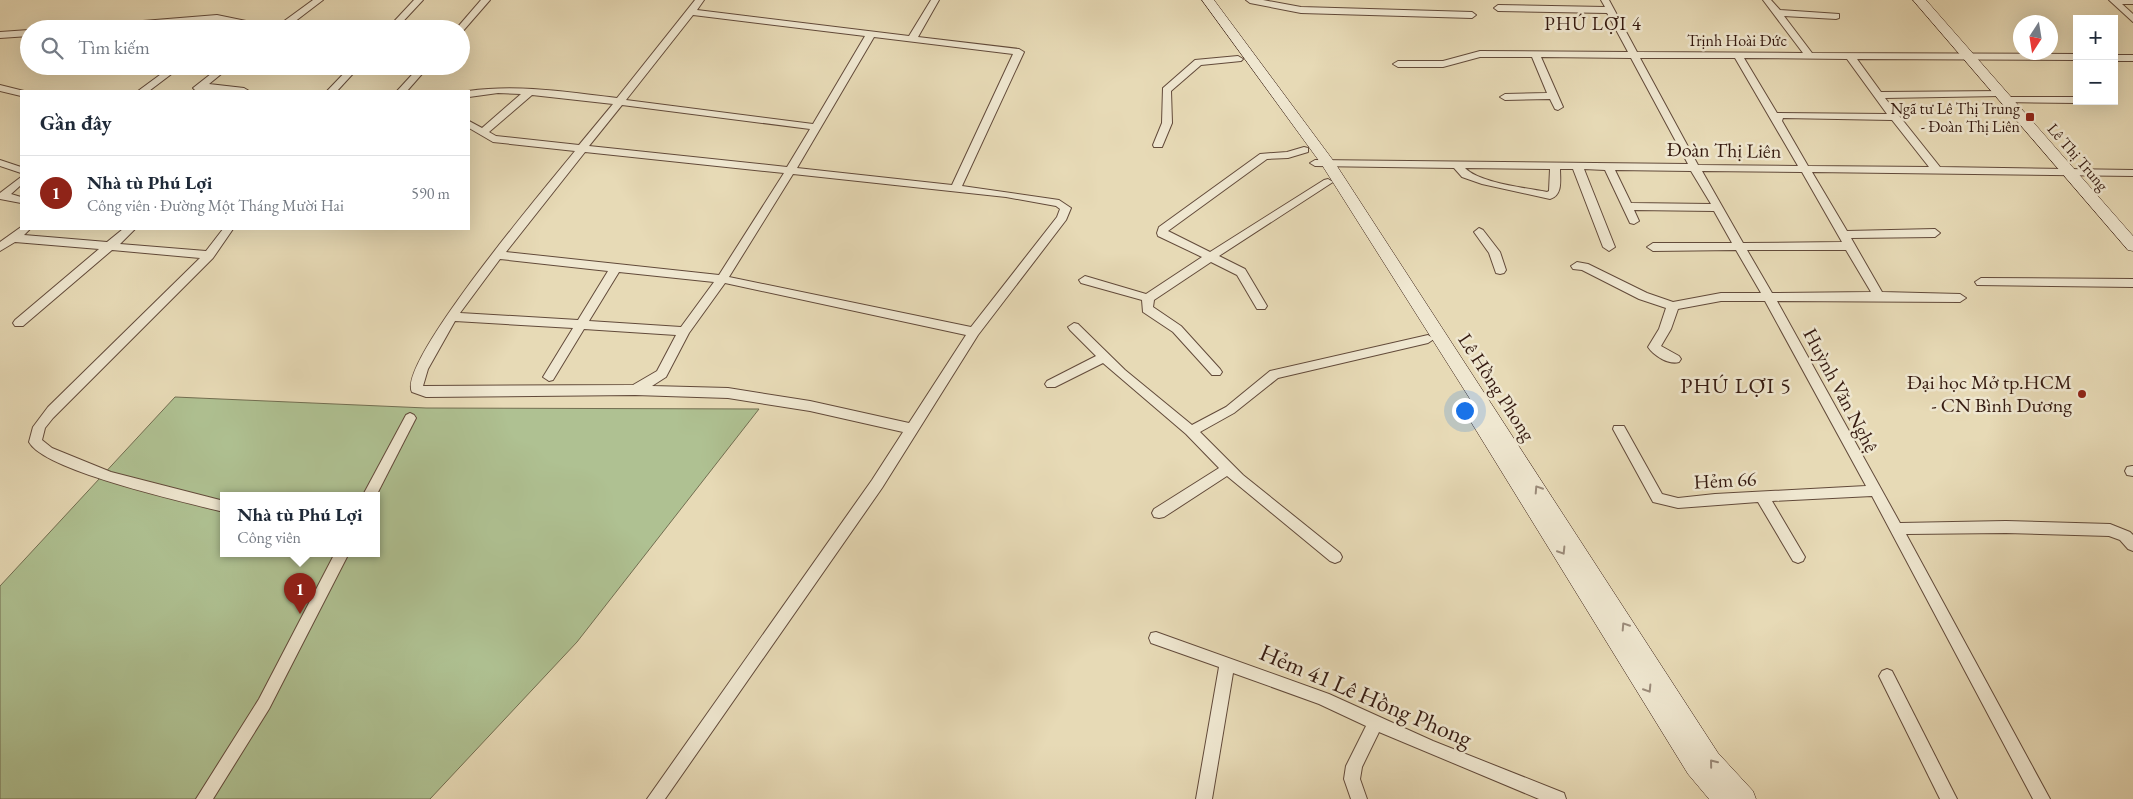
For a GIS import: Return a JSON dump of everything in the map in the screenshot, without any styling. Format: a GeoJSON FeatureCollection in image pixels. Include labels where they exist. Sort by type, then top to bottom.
{"type":"FeatureCollection","features":[{"type":"Feature","properties":{"kind":"street"},"geometry":{"type":"LineString","coordinates":[[291,20],[319,0]]}},
{"type":"Feature","properties":{"kind":"street"},"geometry":{"type":"LineString","coordinates":[[399,20],[418,0]]}},
{"type":"Feature","properties":{"kind":"street"},"geometry":{"type":"LineString","coordinates":[[468,20],[486,0]]}},
{"type":"Feature","properties":{"kind":"street"},"geometry":{"type":"LineString","coordinates":[[700,0],[497,255],[453,317],[418,378],[416,389],[420,391],[635,390],[728,393],[810,406],[912,429]]}},
{"type":"Feature","properties":{"kind":"street"},"geometry":{"type":"LineString","coordinates":[[912,39],[935,0]]}},
{"type":"Feature","properties":{"kind":"street","name":"Lê Hồng Phong"},"geometry":{"type":"LineString","coordinates":[[1197,0],[1238,58],[1316,159],[1710,760],[1745,799]]}},
{"type":"Feature","properties":{"kind":"street","name":"Lê Hồng Phong"},"geometry":{"type":"LineString","coordinates":[[1208,0],[1294,120],[1328,182],[1696,766],[1724,799]]}},
{"type":"Feature","properties":{"kind":"street"},"geometry":{"type":"LineString","coordinates":[[1250,0],[1301,10],[1472,15]]}},
{"type":"Feature","properties":{"kind":"street"},"geometry":{"type":"LineString","coordinates":[[1767,0],[1809,55]]}},
{"type":"Feature","properties":{"kind":"street","name":"Lê Thị Trung"},"geometry":{"type":"LineString","coordinates":[[1919,0],[2133,246]]}},
{"type":"Feature","properties":{"kind":"street"},"geometry":{"type":"LineString","coordinates":[[2114,0],[2133,1]]}},
{"type":"Feature","properties":{"kind":"street"},"geometry":{"type":"LineString","coordinates":[[2114,0],[2133,19]]}},
{"type":"Feature","properties":{"kind":"street"},"geometry":{"type":"LineString","coordinates":[[1498,8],[1607,5]]}},
{"type":"Feature","properties":{"kind":"street","name":"Huỳnh Văn Nghệ"},"geometry":{"type":"LineString","coordinates":[[1607,5],[1695,168],[1815,378],[1874,491],[2042,799]]}},
{"type":"Feature","properties":{"kind":"street"},"geometry":{"type":"LineString","coordinates":[[691,12],[1019,52],[955,188]]}},
{"type":"Feature","properties":{"kind":"street"},"geometry":{"type":"LineString","coordinates":[[1778,13],[1836,16]]}},
{"type":"Feature","properties":{"kind":"street"},"geometry":{"type":"LineString","coordinates":[[192,20],[217,18],[228,20]]}},
{"type":"Feature","properties":{"kind":"street"},"geometry":{"type":"LineString","coordinates":[[0,35],[20,34]]}},
{"type":"Feature","properties":{"kind":"street"},"geometry":{"type":"LineString","coordinates":[[635,390],[662,374],[684,331],[722,278],[790,170],[871,34]]}},
{"type":"Feature","properties":{"kind":"street","name":"Trịnh Hoài Đức"},"geometry":{"type":"LineString","coordinates":[[1398,64],[1443,64],[1480,54],[2073,57]]}},
{"type":"Feature","properties":{"kind":"street"},"geometry":{"type":"LineString","coordinates":[[1536,55],[1558,107]]}},
{"type":"Feature","properties":{"kind":"street"},"geometry":{"type":"LineString","coordinates":[[1738,55],[1795,149],[1804,170],[1879,296]]}},
{"type":"Feature","properties":{"kind":"street"},"geometry":{"type":"LineString","coordinates":[[1850,56],[1877,95],[1938,172]]}},
{"type":"Feature","properties":{"kind":"street"},"geometry":{"type":"LineString","coordinates":[[1158,145],[1167,123],[1166,90],[1198,62],[1238,58]]}},
{"type":"Feature","properties":{"kind":"street"},"geometry":{"type":"LineString","coordinates":[[2118,58],[2133,58]]}},
{"type":"Feature","properties":{"kind":"street"},"geometry":{"type":"LineString","coordinates":[[144,90],[165,75]]}},
{"type":"Feature","properties":{"kind":"street"},"geometry":{"type":"LineString","coordinates":[[197,89],[215,75]]}},
{"type":"Feature","properties":{"kind":"street"},"geometry":{"type":"LineString","coordinates":[[333,90],[347,75]]}},
{"type":"Feature","properties":{"kind":"street"},"geometry":{"type":"LineString","coordinates":[[403,90],[417,75]]}},
{"type":"Feature","properties":{"kind":"street"},"geometry":{"type":"LineString","coordinates":[[0,88],[20,93]]}},
{"type":"Feature","properties":{"kind":"street"},"geometry":{"type":"LineString","coordinates":[[197,89],[220,90]]}},
{"type":"Feature","properties":{"kind":"street"},"geometry":{"type":"LineString","coordinates":[[470,94],[498,90],[529,92],[816,128]]}},
{"type":"Feature","properties":{"kind":"street"},"geometry":{"type":"LineString","coordinates":[[482,133],[529,92]]}},
{"type":"Feature","properties":{"kind":"street"},"geometry":{"type":"LineString","coordinates":[[1877,95],[2003,96],[2073,100]]}},
{"type":"Feature","properties":{"kind":"street"},"geometry":{"type":"LineString","coordinates":[[1505,96],[1554,96]]}},
{"type":"Feature","properties":{"kind":"street"},"geometry":{"type":"LineString","coordinates":[[1777,120],[1778,116],[1894,117]]}},
{"type":"Feature","properties":{"kind":"street"},"geometry":{"type":"LineString","coordinates":[[470,125],[493,139],[955,188],[1059,203],[1066,208],[1062,218],[974,332],[877,484],[655,799]]}},
{"type":"Feature","properties":{"kind":"street","name":"Đoàn Thị Liên"},"geometry":{"type":"LineString","coordinates":[[1211,256],[1162,233],[1163,230],[1264,156],[1288,155],[1316,159],[1458,166],[1608,166],[2133,174]]}},
{"type":"Feature","properties":{"kind":"street"},"geometry":{"type":"LineString","coordinates":[[0,163],[20,170]]}},
{"type":"Feature","properties":{"kind":"street"},"geometry":{"type":"LineString","coordinates":[[1458,166],[1466,175],[1480,180],[1550,196],[1554,191],[1555,166]]}},
{"type":"Feature","properties":{"kind":"street"},"geometry":{"type":"LineString","coordinates":[[1577,166],[1609,247]]}},
{"type":"Feature","properties":{"kind":"street"},"geometry":{"type":"LineString","coordinates":[[1608,166],[1634,220]]}},
{"type":"Feature","properties":{"kind":"street"},"geometry":{"type":"LineString","coordinates":[[20,181],[3,196],[20,200]]}},
{"type":"Feature","properties":{"kind":"street"},"geometry":{"type":"LineString","coordinates":[[1085,280],[1148,298],[1328,182]]}},
{"type":"Feature","properties":{"kind":"street"},"geometry":{"type":"LineString","coordinates":[[1627,206],[1718,208]]}},
{"type":"Feature","properties":{"kind":"street"},"geometry":{"type":"LineString","coordinates":[[0,247],[24,230]]}},
{"type":"Feature","properties":{"kind":"street"},"geometry":{"type":"LineString","coordinates":[[19,323],[129,230]]}},
{"type":"Feature","properties":{"kind":"street"},"geometry":{"type":"LineString","coordinates":[[220,506],[109,477],[47,452],[35,442],[36,432],[41,423],[56,406],[208,255],[227,230]]}},
{"type":"Feature","properties":{"kind":"street"},"geometry":{"type":"LineString","coordinates":[[1479,232],[1494,252],[1500,270]]}},
{"type":"Feature","properties":{"kind":"street"},"geometry":{"type":"LineString","coordinates":[[1843,235],[1935,233]]}},
{"type":"Feature","properties":{"kind":"street"},"geometry":{"type":"LineString","coordinates":[[14,238],[208,255]]}},
{"type":"Feature","properties":{"kind":"street"},"geometry":{"type":"LineString","coordinates":[[1653,247],[1849,246]]}},
{"type":"Feature","properties":{"kind":"street"},"geometry":{"type":"LineString","coordinates":[[497,255],[722,278],[974,332]]}},
{"type":"Feature","properties":{"kind":"street"},"geometry":{"type":"LineString","coordinates":[[1211,256],[1241,272],[1261,306]]}},
{"type":"Feature","properties":{"kind":"street"},"geometry":{"type":"LineString","coordinates":[[1577,266],[1584,267],[1642,296],[1673,306],[1721,297],[1879,296],[1960,298]]}},
{"type":"Feature","properties":{"kind":"street"},"geometry":{"type":"LineString","coordinates":[[550,377],[616,267]]}},
{"type":"Feature","properties":{"kind":"street"},"geometry":{"type":"LineString","coordinates":[[1981,282],[2133,283]]}},
{"type":"Feature","properties":{"kind":"street"},"geometry":{"type":"LineString","coordinates":[[1148,298],[1147,310],[1177,329],[1216,372]]}},
{"type":"Feature","properties":{"kind":"street"},"geometry":{"type":"LineString","coordinates":[[1673,306],[1665,330],[1654,347],[1658,352],[1675,359]]}},
{"type":"Feature","properties":{"kind":"street"},"geometry":{"type":"LineString","coordinates":[[453,317],[684,331]]}},
{"type":"Feature","properties":{"kind":"street"},"geometry":{"type":"LineString","coordinates":[[1074,327],[1105,357],[1191,430],[1228,469],[1335,557]]}},
{"type":"Feature","properties":{"kind":"street"},"geometry":{"type":"LineString","coordinates":[[1191,430],[1230,410],[1274,374],[1428,339]]}},
{"type":"Feature","properties":{"kind":"street"},"geometry":{"type":"LineString","coordinates":[[1051,384],[1105,357]]}},
{"type":"Feature","properties":{"kind":"street"},"geometry":{"type":"LineString","coordinates":[[372,492],[410,418]]}},
{"type":"Feature","properties":{"kind":"street","name":"Hẻm 66"},"geometry":{"type":"LineString","coordinates":[[1619,429],[1658,498],[1678,503],[1714,498],[1763,498],[1874,491]]}},
{"type":"Feature","properties":{"kind":"street"},"geometry":{"type":"LineString","coordinates":[[1159,513],[1228,469]]}},
{"type":"Feature","properties":{"kind":"street"},"geometry":{"type":"LineString","coordinates":[[1763,498],[1798,558]]}},
{"type":"Feature","properties":{"kind":"street"},"geometry":{"type":"LineString","coordinates":[[1895,529],[2006,527],[2110,530],[2125,536],[2133,545]]}},
{"type":"Feature","properties":{"kind":"street"},"geometry":{"type":"LineString","coordinates":[[204,799],[264,704],[340,557]]}},
{"type":"Feature","properties":{"kind":"street","name":"Hẻm 41 Lê Hồng Phong"},"geometry":{"type":"LineString","coordinates":[[1156,638],[1324,699],[1427,746],[1558,799]]}},
{"type":"Feature","properties":{"kind":"street"},"geometry":{"type":"LineString","coordinates":[[1204,799],[1227,663]]}},
{"type":"Feature","properties":{"kind":"street"},"geometry":{"type":"LineString","coordinates":[[1887,676],[1949,799]]}},
{"type":"Feature","properties":{"kind":"street"},"geometry":{"type":"LineString","coordinates":[[1359,799],[1352,778],[1354,766],[1376,723]]}},
{"type":"Feature","properties":{"kind":"green space"},"geometry":{"type":"Polygon","coordinates":[[[175,397],[426,408],[759,409],[577,642],[430,799],[0,799],[0,586],[175,397]]]}},
{"type":"Feature","properties":{"kind":"place","name":"Ngã tư Lê Thị Trung - Đoàn Thị Liên"},"geometry":{"type":"Point","coordinates":[2030,117]}},
{"type":"Feature","properties":{"kind":"place","name":"Đại học Mở tp.HCM - CN Bình Dương"},"geometry":{"type":"Point","coordinates":[2082,394]}},
{"type":"Feature","properties":{"kind":"place","name":"Nhà tù Phú Lợi"},"geometry":{"type":"Point","coordinates":[300,614]}},
{"type":"Feature","properties":{"kind":"district","name":"PHÚ LỢI 4"},"geometry":{"type":"Point","coordinates":[1593,23]}},
{"type":"Feature","properties":{"kind":"district","name":"PHÚ LỢI 5"},"geometry":{"type":"Point","coordinates":[1736,385]}}]}
